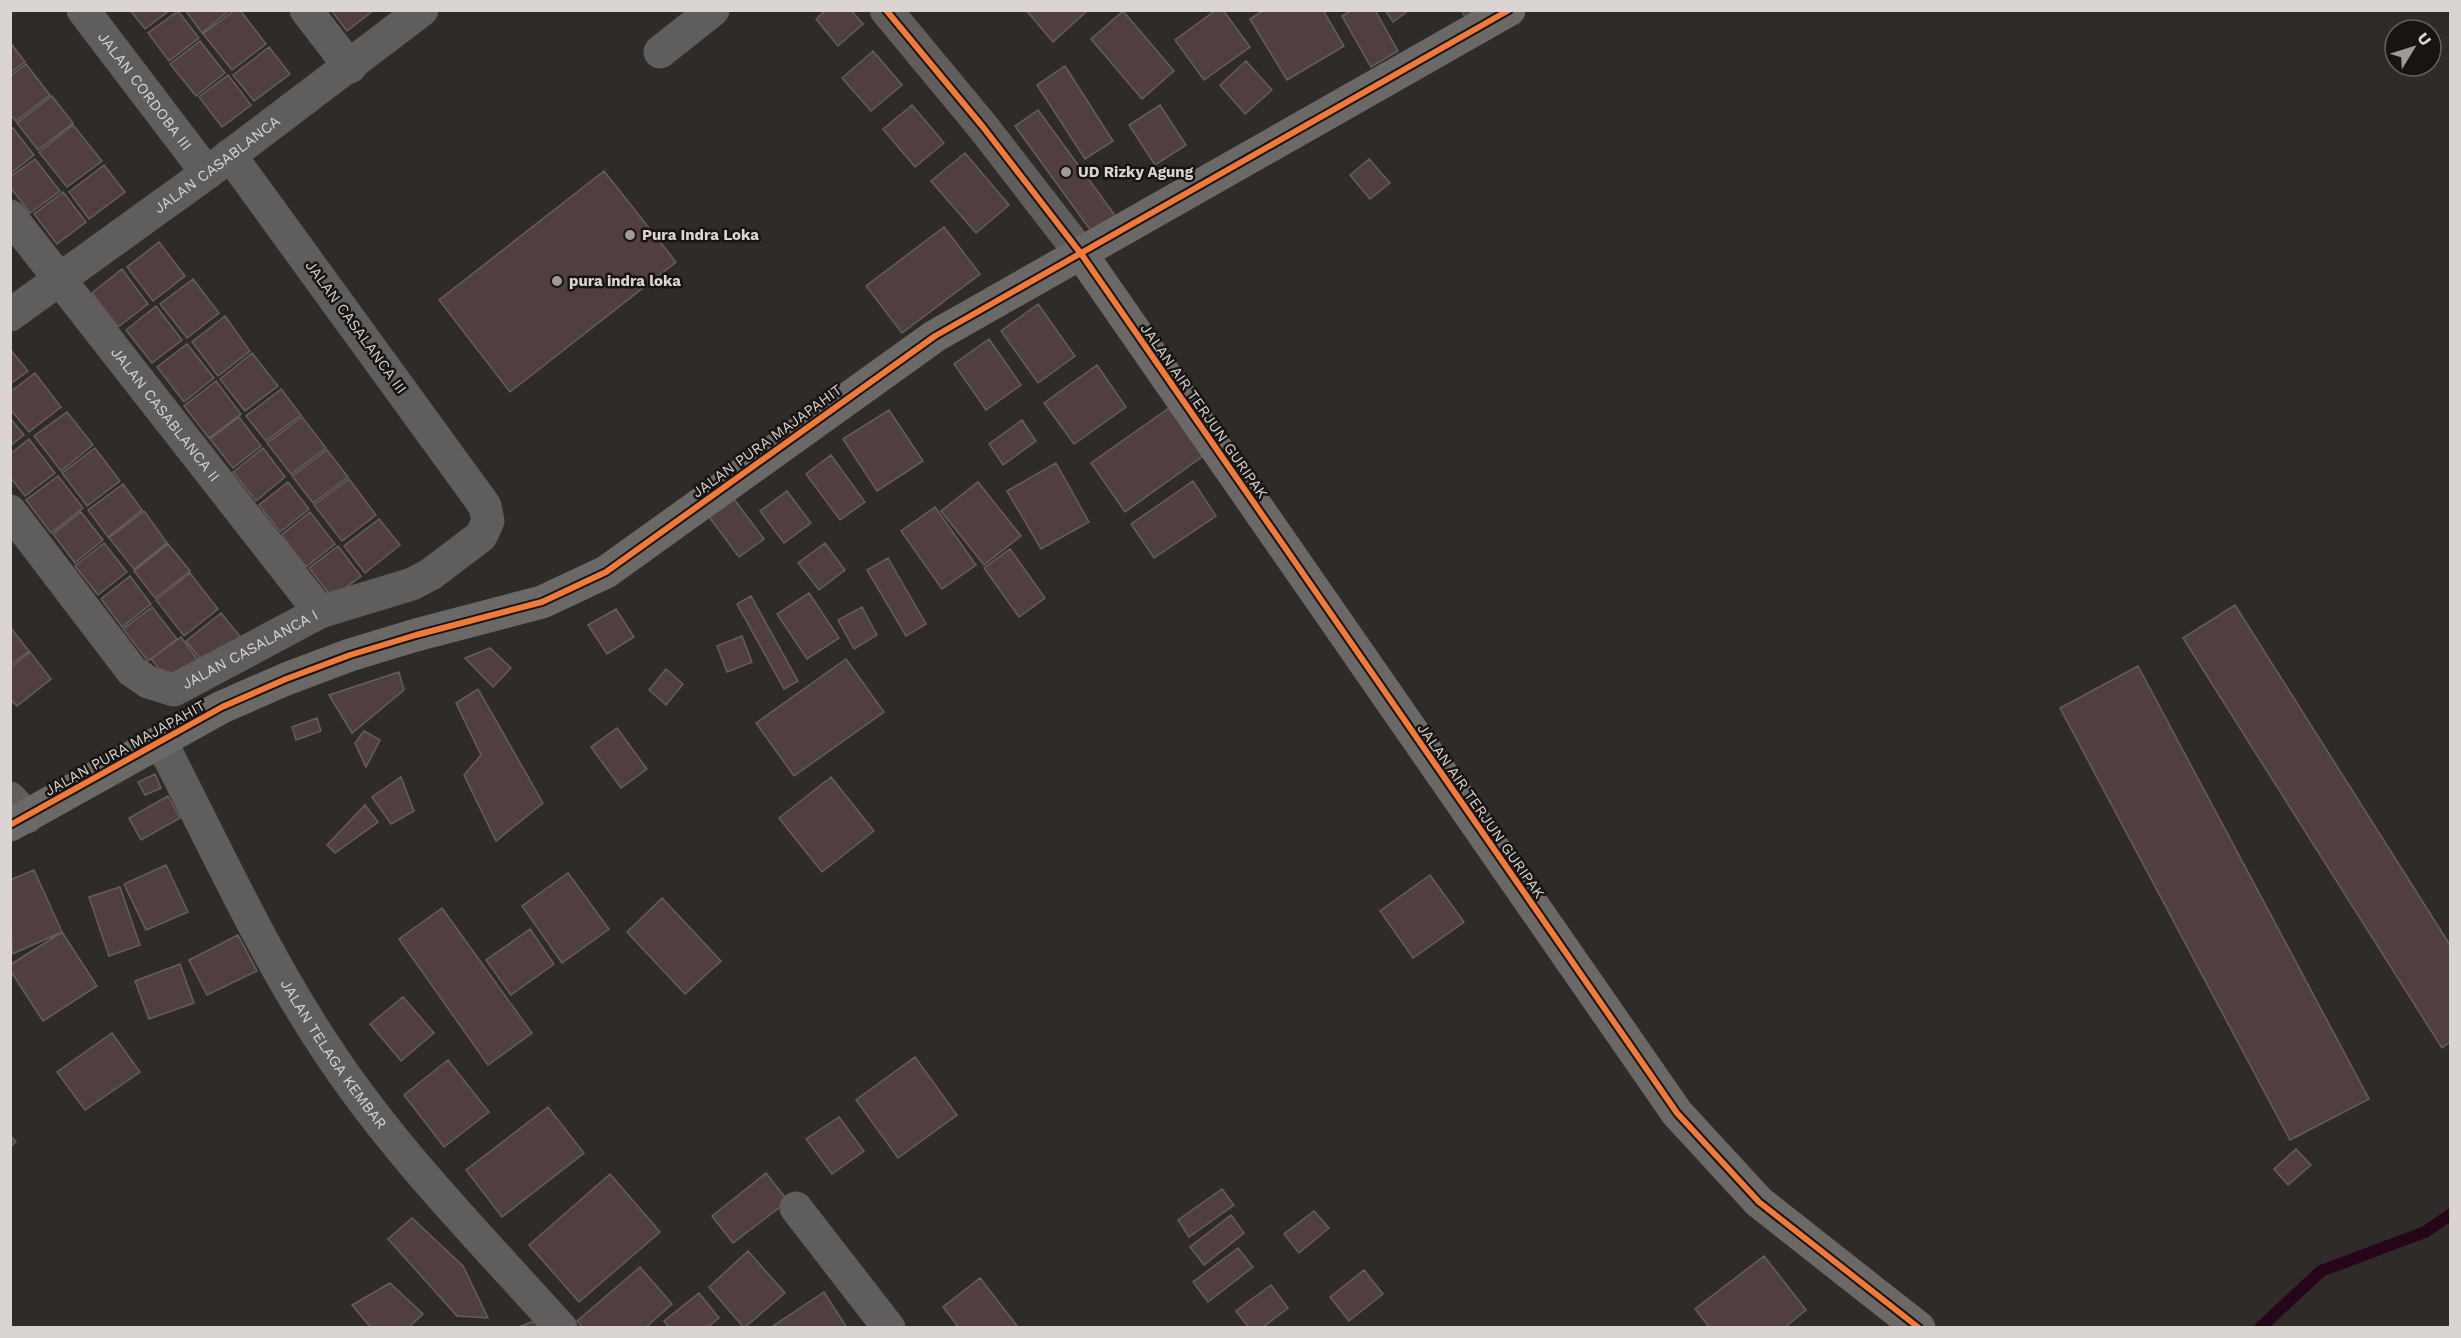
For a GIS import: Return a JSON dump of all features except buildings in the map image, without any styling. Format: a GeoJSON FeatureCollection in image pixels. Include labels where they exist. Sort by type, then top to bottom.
{"type":"FeatureCollection","features":[{"type":"Feature","properties":{"kind":"street","name":"JALAN CORDOBA III"},"geometry":{"type":"LineString","coordinates":[[83,10],[219,164]]}},
{"type":"Feature","properties":{"kind":"street"},"geometry":{"type":"LineString","coordinates":[[306,10],[350,67]]}},
{"type":"Feature","properties":{"kind":"street","name":"JALAN CASABLANCA"},"geometry":{"type":"LineString","coordinates":[[10,315],[219,164],[350,67],[422,10]]}},
{"type":"Feature","properties":{"kind":"street"},"geometry":{"type":"LineString","coordinates":[[660,52],[713,10]]}},
{"type":"Feature","properties":{"kind":"street"},"geometry":{"type":"LineString","coordinates":[[886,10],[983,127],[1082,255]]}},
{"type":"Feature","properties":{"kind":"street","name":"JALAN PURA MAJAPAHIT"},"geometry":{"type":"LineString","coordinates":[[16,813],[161,742],[222,707],[350,655],[416,635],[542,603],[575,589],[625,559],[935,336],[1082,255],[1509,10]]}},
{"type":"Feature","properties":{"kind":"street","name":"JALAN CASALANCA III"},"geometry":{"type":"LineString","coordinates":[[219,164],[481,500]]}},
{"type":"Feature","properties":{"kind":"street","name":"JALAN CASABLANCA II"},"geometry":{"type":"LineString","coordinates":[[10,216],[320,612]]}},
{"type":"Feature","properties":{"kind":"street","name":"JALAN AIR TERJUN GURIPAK"},"geometry":{"type":"LineString","coordinates":[[1082,255],[1677,1113],[1759,1202],[1919,1328]]}},
{"type":"Feature","properties":{"kind":"street","name":"JALAN CASALANCA I"},"geometry":{"type":"LineString","coordinates":[[10,511],[125,664],[139,677],[157,686],[174,690],[320,612],[412,584],[450,562],[486,529],[488,514],[481,500]]}},
{"type":"Feature","properties":{"kind":"street","name":"JALAN TELAGA KEMBAR"},"geometry":{"type":"LineString","coordinates":[[161,742],[296,1000],[329,1053],[404,1154],[561,1328]]}},
{"type":"Feature","properties":{"kind":"street"},"geometry":{"type":"LineString","coordinates":[[796,1208],[889,1328]]}},
{"type":"Feature","properties":{"kind":"waterway"},"geometry":{"type":"LineString","coordinates":[[2260,1328],[2321,1271],[2425,1232],[2450,1215]]}},
{"type":"Feature","properties":{"kind":"cycle path"},"geometry":{"type":"LineString","coordinates":[[886,10],[983,127],[1082,255],[1677,1113],[1759,1202],[1919,1328]]}},
{"type":"Feature","properties":{"kind":"cycle path"},"geometry":{"type":"LineString","coordinates":[[10,825],[222,707],[286,679],[350,655],[416,635],[542,602],[606,572],[935,336],[1509,10]]}},
{"type":"Feature","properties":{"kind":"place","name":"UD Rizky Agung"},"geometry":{"type":"Point","coordinates":[1066,172]}},
{"type":"Feature","properties":{"kind":"place","name":"Pura Indra Loka"},"geometry":{"type":"Point","coordinates":[630,235]}},
{"type":"Feature","properties":{"kind":"place","name":"pura indra loka"},"geometry":{"type":"Point","coordinates":[557,281]}}]}
